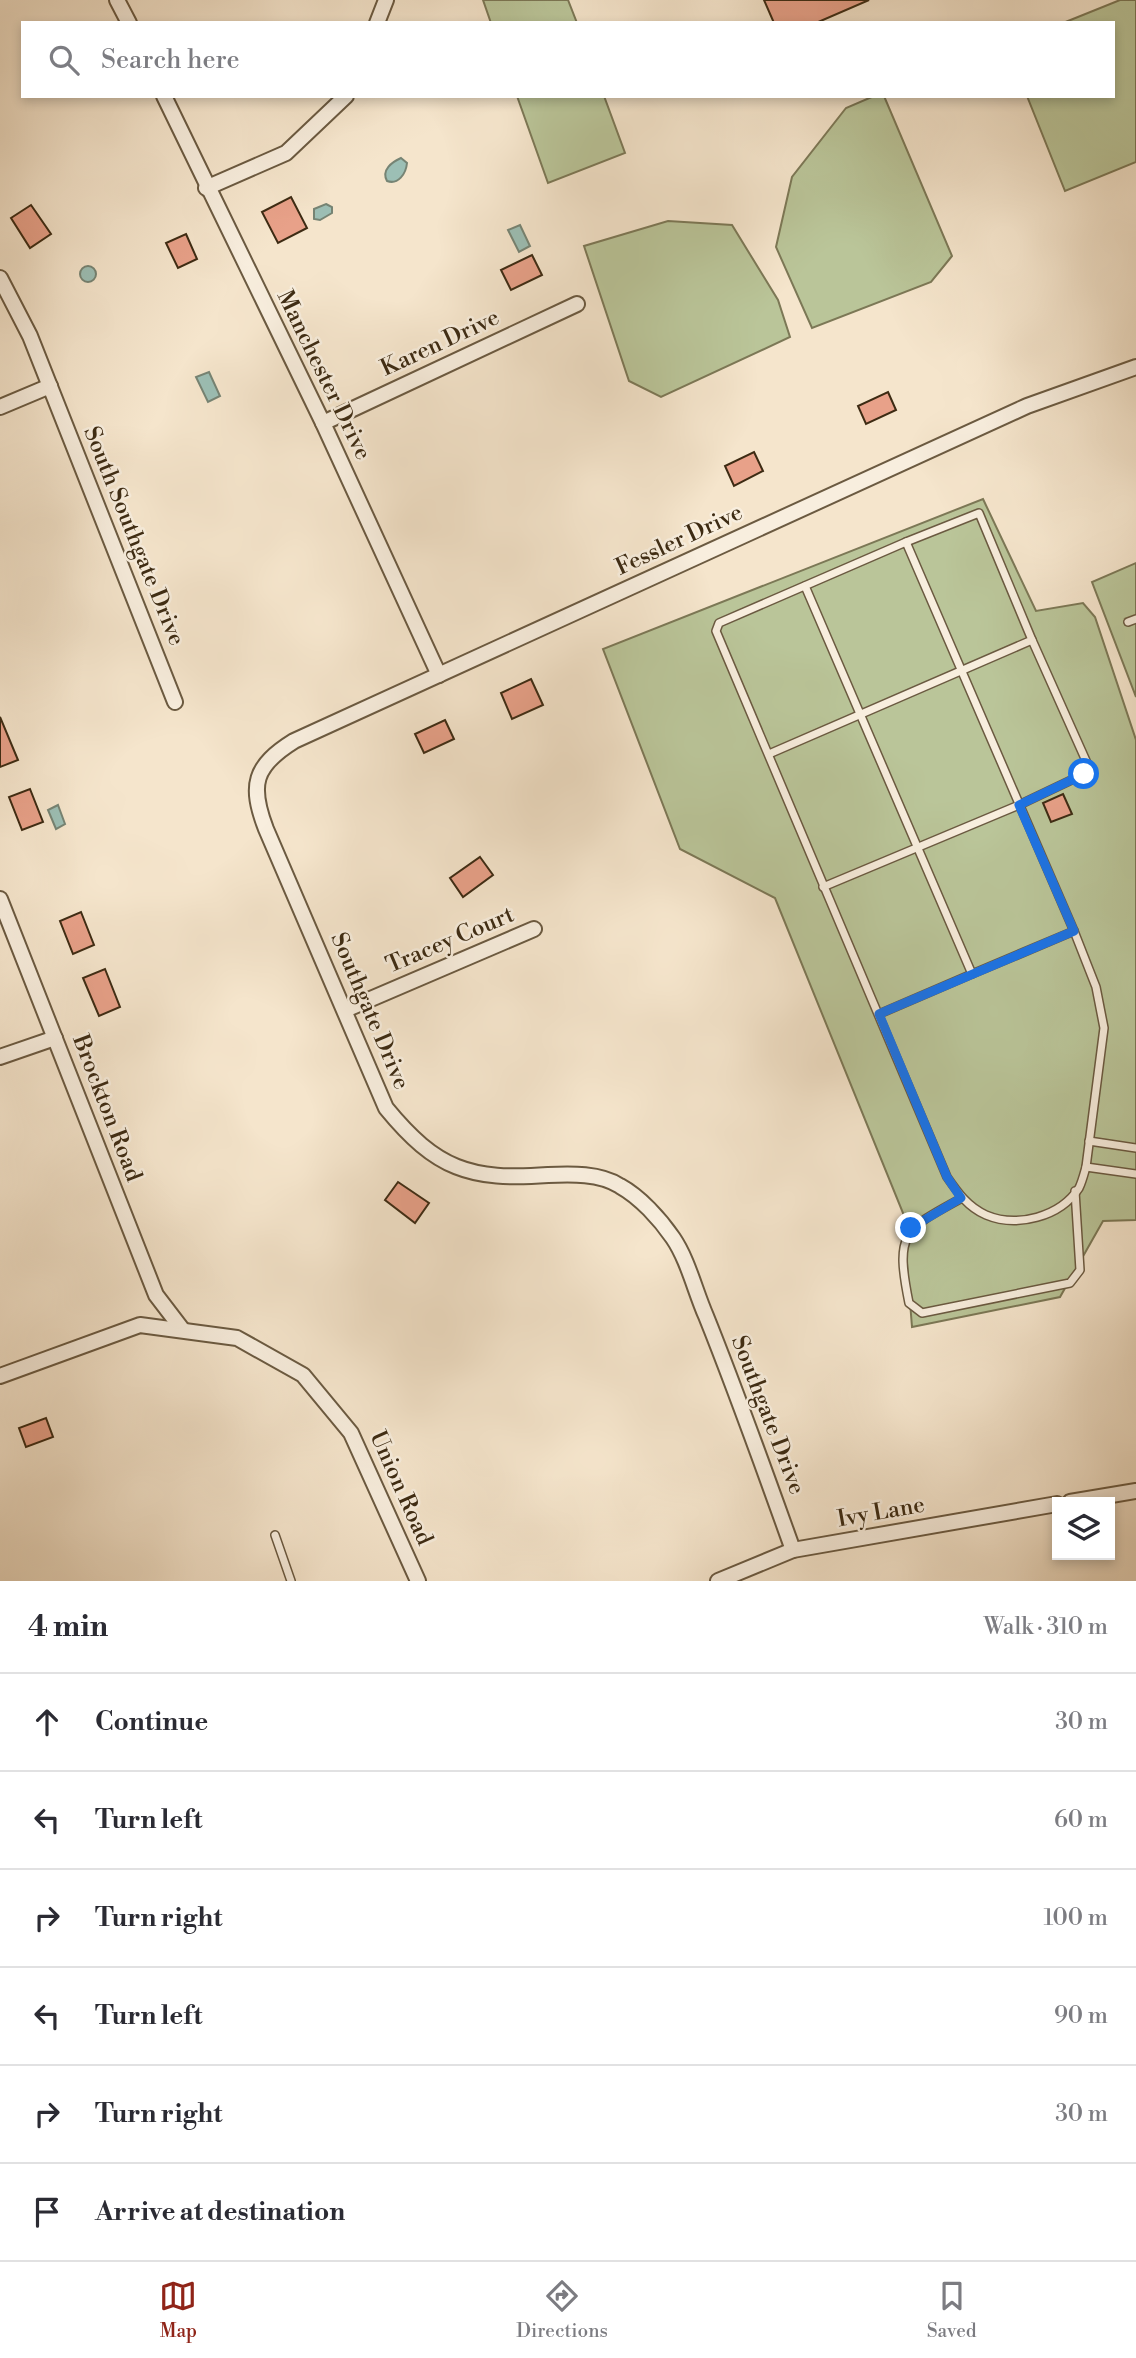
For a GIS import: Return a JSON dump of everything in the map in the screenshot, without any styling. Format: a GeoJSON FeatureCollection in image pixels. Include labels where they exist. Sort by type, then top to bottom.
{"type":"FeatureCollection","features":[{"type":"Feature","properties":{"kind":"street"},"geometry":{"type":"LineString","coordinates":[[117,0],[128,21]]}},
{"type":"Feature","properties":{"kind":"street"},"geometry":{"type":"LineString","coordinates":[[378,21],[386,0]]}},
{"type":"Feature","properties":{"kind":"street","name":"Manchester Drive"},"geometry":{"type":"LineString","coordinates":[[165,98],[206,188],[323,424],[439,676]]}},
{"type":"Feature","properties":{"kind":"street"},"geometry":{"type":"LineString","coordinates":[[206,188],[286,153],[344,98]]}},
{"type":"Feature","properties":{"kind":"street"},"geometry":{"type":"LineString","coordinates":[[0,278],[30,336],[50,386],[0,407]]}},
{"type":"Feature","properties":{"kind":"street","name":"Karen Drive"},"geometry":{"type":"LineString","coordinates":[[323,424],[577,304]]}},
{"type":"Feature","properties":{"kind":"street","name":"Fessler Drive"},"geometry":{"type":"LineString","coordinates":[[258,779],[268,757],[294,741],[1027,406],[1136,367]]}},
{"type":"Feature","properties":{"kind":"street","name":"South Southgate Drive"},"geometry":{"type":"LineString","coordinates":[[50,386],[175,702]]}},
{"type":"Feature","properties":{"kind":"street","name":"Southgate Drive"},"geometry":{"type":"LineString","coordinates":[[258,779],[256,803],[262,820],[386,1108],[410,1136],[443,1163],[487,1175],[524,1177],[578,1173],[619,1185],[652,1212],[674,1239],[741,1402],[793,1550]]}},
{"type":"Feature","properties":{"kind":"street","name":"Brockton Road"},"geometry":{"type":"LineString","coordinates":[[0,899],[156,1295],[182,1329]]}},
{"type":"Feature","properties":{"kind":"street","name":"Tracey Court"},"geometry":{"type":"LineString","coordinates":[[345,1010],[534,929]]}},
{"type":"Feature","properties":{"kind":"street"},"geometry":{"type":"LineString","coordinates":[[0,1057],[55,1038]]}},
{"type":"Feature","properties":{"kind":"street","name":"Union Road"},"geometry":{"type":"LineString","coordinates":[[0,1376],[140,1325],[237,1338],[303,1375],[351,1433],[418,1581]]}},
{"type":"Feature","properties":{"kind":"street"},"geometry":{"type":"LineString","coordinates":[[1100,1497],[1136,1491]]}},
{"type":"Feature","properties":{"kind":"street","name":"Ivy Lane"},"geometry":{"type":"LineString","coordinates":[[718,1581],[793,1550],[1052,1505]]}},
{"type":"Feature","properties":{"kind":"lane"},"geometry":{"type":"LineString","coordinates":[[823,887],[1019,805],[1084,774],[1087,768],[979,513],[906,542],[719,623],[716,631],[823,887],[947,1177],[961,1198],[985,1215],[1017,1220],[1036,1219],[1063,1205],[1075,1191],[1086,1167],[1104,1028],[1096,987],[1074,931],[1019,805],[906,542]]}},
{"type":"Feature","properties":{"kind":"lane"},"geometry":{"type":"LineString","coordinates":[[804,586],[972,974]]}},
{"type":"Feature","properties":{"kind":"lane"},"geometry":{"type":"LineString","coordinates":[[769,754],[1032,640]]}},
{"type":"Feature","properties":{"kind":"lane"},"geometry":{"type":"LineString","coordinates":[[879,1014],[1074,931]]}},
{"type":"Feature","properties":{"kind":"lane"},"geometry":{"type":"LineString","coordinates":[[1089,1141],[1136,1148]]}},
{"type":"Feature","properties":{"kind":"lane"},"geometry":{"type":"LineString","coordinates":[[1086,1167],[1136,1174]]}},
{"type":"Feature","properties":{"kind":"lane"},"geometry":{"type":"LineString","coordinates":[[961,1198],[918,1222],[907,1235],[904,1249],[906,1291],[909,1303],[922,1313],[1070,1283],[1080,1270],[1075,1191]]}},
{"type":"Feature","properties":{"kind":"lane"},"geometry":{"type":"LineString","coordinates":[[275,1535],[291,1581]]}},
{"type":"Feature","properties":{"kind":"green space"},"geometry":{"type":"Polygon","coordinates":[[[483,0],[568,0],[576,21],[490,21],[483,0]]]}},
{"type":"Feature","properties":{"kind":"green space"},"geometry":{"type":"Polygon","coordinates":[[[1120,0],[1136,0],[1136,162],[1065,191],[1028,98],[1115,98],[1115,21],[1068,21],[1120,0]]]}},
{"type":"Feature","properties":{"kind":"green space"},"geometry":{"type":"Polygon","coordinates":[[[518,98],[605,98],[625,153],[548,183],[518,98]]]}},
{"type":"Feature","properties":{"kind":"green space"},"geometry":{"type":"Polygon","coordinates":[[[869,98],[885,98],[952,256],[931,282],[812,328],[776,247],[792,177],[846,108],[869,98]]]}},
{"type":"Feature","properties":{"kind":"green space"},"geometry":{"type":"Polygon","coordinates":[[[668,221],[732,225],[778,300],[790,337],[661,397],[629,381],[584,246],[668,221]]]}},
{"type":"Feature","properties":{"kind":"green space"},"geometry":{"type":"Polygon","coordinates":[[[983,499],[1036,611],[1083,603],[1095,617],[1136,740],[1136,1220],[1103,1221],[1060,1297],[912,1327],[903,1213],[775,898],[680,849],[603,649],[983,499]]]}},
{"type":"Feature","properties":{"kind":"green space"},"geometry":{"type":"Polygon","coordinates":[[[1136,563],[1136,697],[1092,582],[1136,563]]]}},
{"type":"Feature","properties":{"kind":"water"},"geometry":{"type":"Polygon","coordinates":[[[401,158],[407,163],[403,175],[398,180],[387,181],[386,170],[401,158]]]}},
{"type":"Feature","properties":{"kind":"water"},"geometry":{"type":"Polygon","coordinates":[[[326,204],[332,207],[332,213],[320,220],[314,219],[314,209],[326,204]]]}},
{"type":"Feature","properties":{"kind":"water"},"geometry":{"type":"Polygon","coordinates":[[[520,225],[530,246],[519,252],[508,230],[520,225]]]}},
{"type":"Feature","properties":{"kind":"water"},"geometry":{"type":"Polygon","coordinates":[[[88,266],[94,268],[94,280],[88,282],[82,280],[80,274],[82,268],[88,266]]]}},
{"type":"Feature","properties":{"kind":"water"},"geometry":{"type":"Polygon","coordinates":[[[209,372],[220,396],[208,402],[196,377],[209,372]]]}},
{"type":"Feature","properties":{"kind":"water"},"geometry":{"type":"Polygon","coordinates":[[[58,805],[65,824],[56,829],[48,810],[58,805]]]}},
{"type":"Feature","properties":{"kind":"building"},"geometry":{"type":"Polygon","coordinates":[[[764,0],[869,0],[821,21],[773,21],[764,0]]]}},
{"type":"Feature","properties":{"kind":"building"},"geometry":{"type":"Polygon","coordinates":[[[291,197],[307,228],[278,243],[262,212],[291,197]]]}},
{"type":"Feature","properties":{"kind":"building"},"geometry":{"type":"Polygon","coordinates":[[[31,205],[51,234],[30,248],[11,218],[31,205]]]}},
{"type":"Feature","properties":{"kind":"building"},"geometry":{"type":"Polygon","coordinates":[[[186,234],[197,259],[178,268],[166,243],[186,234]]]}},
{"type":"Feature","properties":{"kind":"building"},"geometry":{"type":"Polygon","coordinates":[[[532,255],[542,275],[511,290],[501,270],[532,255]]]}},
{"type":"Feature","properties":{"kind":"building"},"geometry":{"type":"Polygon","coordinates":[[[888,392],[896,410],[866,424],[858,406],[888,392]]]}},
{"type":"Feature","properties":{"kind":"building"},"geometry":{"type":"Polygon","coordinates":[[[754,452],[763,471],[734,486],[725,466],[754,452]]]}},
{"type":"Feature","properties":{"kind":"building"},"geometry":{"type":"Polygon","coordinates":[[[531,679],[543,705],[512,719],[501,693],[531,679]]]}},
{"type":"Feature","properties":{"kind":"building"},"geometry":{"type":"Polygon","coordinates":[[[0,717],[18,760],[0,767],[0,717]]]}},
{"type":"Feature","properties":{"kind":"building"},"geometry":{"type":"Polygon","coordinates":[[[445,720],[454,739],[424,753],[415,734],[445,720]]]}},
{"type":"Feature","properties":{"kind":"building"},"geometry":{"type":"Polygon","coordinates":[[[30,789],[43,822],[22,830],[9,797],[30,789]]]}},
{"type":"Feature","properties":{"kind":"building"},"geometry":{"type":"Polygon","coordinates":[[[1063,794],[1072,814],[1051,822],[1043,803],[1063,794]]]}},
{"type":"Feature","properties":{"kind":"building"},"geometry":{"type":"Polygon","coordinates":[[[480,857],[493,875],[463,897],[450,878],[480,857]]]}},
{"type":"Feature","properties":{"kind":"building"},"geometry":{"type":"Polygon","coordinates":[[[81,912],[94,945],[73,954],[60,921],[81,912]]]}},
{"type":"Feature","properties":{"kind":"building"},"geometry":{"type":"Polygon","coordinates":[[[105,969],[120,1007],[99,1016],[83,978],[105,969]]]}},
{"type":"Feature","properties":{"kind":"building"},"geometry":{"type":"Polygon","coordinates":[[[398,1182],[429,1203],[415,1223],[385,1200],[398,1182]]]}},
{"type":"Feature","properties":{"kind":"building"},"geometry":{"type":"Polygon","coordinates":[[[46,1418],[53,1437],[26,1447],[19,1428],[46,1418]]]}},
{"type":"Feature","properties":{"kind":"route"},"geometry":{"type":"LineString","coordinates":[[911,1228],[961,1198],[947,1177],[879,1014],[1074,931],[1019,805],[1084,774]]}}]}
